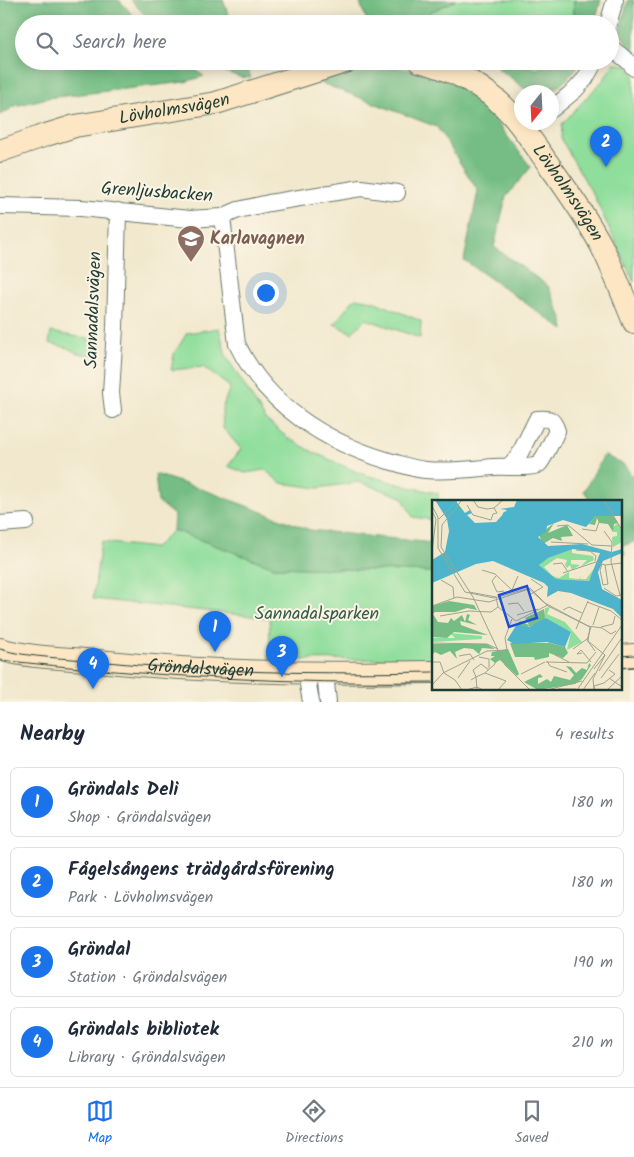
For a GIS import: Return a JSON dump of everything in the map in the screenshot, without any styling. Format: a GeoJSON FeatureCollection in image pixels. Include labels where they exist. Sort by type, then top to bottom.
{"type":"FeatureCollection","features":[{"type":"Feature","properties":{"kind":"street"},"geometry":{"type":"LineString","coordinates":[[611,15],[616,0]]}},
{"type":"Feature","properties":{"kind":"street"},"geometry":{"type":"LineString","coordinates":[[619,54],[634,68]]}},
{"type":"Feature","properties":{"kind":"street","name":"Lövholmsvägen"},"geometry":{"type":"LineString","coordinates":[[0,151],[46,134],[75,126],[216,103],[320,70]]}},
{"type":"Feature","properties":{"kind":"street","name":"Lövholmsvägen"},"geometry":{"type":"LineString","coordinates":[[445,70],[477,86],[514,116]]}},
{"type":"Feature","properties":{"kind":"street"},"geometry":{"type":"LineString","coordinates":[[559,103],[575,90],[590,70]]}},
{"type":"Feature","properties":{"kind":"street","name":"Lövholmsvägen"},"geometry":{"type":"LineString","coordinates":[[532,130],[597,238],[611,266],[634,322]]}},
{"type":"Feature","properties":{"kind":"street","name":"Grenljusbacken"},"geometry":{"type":"LineString","coordinates":[[0,206],[81,208],[189,219],[222,217],[238,210],[269,203],[361,188],[397,193]]}},
{"type":"Feature","properties":{"kind":"street","name":"Sannadalsvägen"},"geometry":{"type":"LineString","coordinates":[[113,410],[111,393],[118,211]]}},
{"type":"Feature","properties":{"kind":"street"},"geometry":{"type":"LineString","coordinates":[[222,217],[237,344],[245,361],[270,394],[314,429],[374,457],[424,470],[509,466]]}},
{"type":"Feature","properties":{"kind":"street"},"geometry":{"type":"LineString","coordinates":[[0,524],[26,522]]}},
{"type":"Feature","properties":{"kind":"street","name":"Gröndalsvägen"},"geometry":{"type":"LineString","coordinates":[[0,649],[29,654],[193,669],[317,686],[432,672]]}},
{"type":"Feature","properties":{"kind":"street","name":"Gröndalsvägen"},"geometry":{"type":"LineString","coordinates":[[0,660],[317,686],[432,682]]}},
{"type":"Feature","properties":{"kind":"green space"},"geometry":{"type":"Polygon","coordinates":[[[0,0],[119,0],[133,15],[15,15],[15,70],[195,70],[204,76],[185,82],[47,98],[15,106],[0,115],[0,0]]]}},
{"type":"Feature","properties":{"kind":"green space"},"geometry":{"type":"Polygon","coordinates":[[[131,0],[223,0],[229,15],[145,15],[131,0]]]}},
{"type":"Feature","properties":{"kind":"green space"},"geometry":{"type":"Polygon","coordinates":[[[359,0],[456,0],[428,13],[429,15],[365,15],[359,0]]]}},
{"type":"Feature","properties":{"kind":"green space"},"geometry":{"type":"Polygon","coordinates":[[[457,0],[574,0],[573,15],[429,15],[428,13],[457,0]]]}},
{"type":"Feature","properties":{"kind":"green space"},"geometry":{"type":"Polygon","coordinates":[[[574,0],[601,0],[597,15],[573,15],[574,0]]]}},
{"type":"Feature","properties":{"kind":"green space"},"geometry":{"type":"Polygon","coordinates":[[[628,0],[634,0],[634,53],[619,32],[628,0]]]}},
{"type":"Feature","properties":{"kind":"green space"},"geometry":{"type":"Polygon","coordinates":[[[619,64],[626,65],[634,75],[634,282],[594,196],[561,139],[562,124],[604,79],[610,70],[619,70],[619,64]]]}},
{"type":"Feature","properties":{"kind":"green space"},"geometry":{"type":"Polygon","coordinates":[[[219,70],[248,70],[251,78],[240,77],[219,70]]]}},
{"type":"Feature","properties":{"kind":"green space"},"geometry":{"type":"Polygon","coordinates":[[[409,70],[441,78],[468,94],[502,129],[531,167],[506,197],[494,247],[548,286],[563,320],[564,330],[464,260],[478,191],[437,127],[316,81],[345,71],[409,70]]]}},
{"type":"Feature","properties":{"kind":"green space"},"geometry":{"type":"Polygon","coordinates":[[[500,70],[574,70],[559,86],[520,85],[500,70]]]}},
{"type":"Feature","properties":{"kind":"green space"},"geometry":{"type":"Polygon","coordinates":[[[355,298],[373,301],[421,321],[420,338],[366,319],[352,333],[334,324],[355,298]]]}},
{"type":"Feature","properties":{"kind":"green space"},"geometry":{"type":"Polygon","coordinates":[[[219,328],[226,356],[266,420],[288,438],[313,452],[359,473],[438,493],[439,500],[432,500],[432,520],[413,517],[402,497],[359,482],[318,488],[281,483],[265,470],[245,473],[228,466],[241,449],[223,428],[222,409],[230,387],[203,367],[171,370],[174,354],[187,333],[219,328]]]}},
{"type":"Feature","properties":{"kind":"green space"},"geometry":{"type":"Polygon","coordinates":[[[51,332],[100,341],[97,356],[77,353],[68,348],[49,343],[51,332]]]}},
{"type":"Feature","properties":{"kind":"green space"},"geometry":{"type":"Polygon","coordinates":[[[604,455],[624,465],[634,478],[634,542],[622,546],[622,500],[590,500],[584,491],[604,455]]]}},
{"type":"Feature","properties":{"kind":"green space"},"geometry":{"type":"Polygon","coordinates":[[[155,474],[207,491],[310,530],[432,543],[432,572],[274,567],[173,530],[174,515],[158,502],[155,474]]]}},
{"type":"Feature","properties":{"kind":"green space","name":"Sannadalsparken"},"geometry":{"type":"Polygon","coordinates":[[[173,530],[274,567],[432,572],[432,659],[269,660],[270,618],[93,599],[101,542],[155,548],[173,530]]]}},
{"type":"Feature","properties":{"kind":"tram line"},"geometry":{"type":"LineString","coordinates":[[0,649],[35,656],[181,668],[307,673],[432,672]]}},
{"type":"Feature","properties":{"kind":"tram line"},"geometry":{"type":"LineString","coordinates":[[622,656],[634,655]]}},
{"type":"Feature","properties":{"kind":"tram line"},"geometry":{"type":"LineString","coordinates":[[0,660],[216,678],[324,682],[432,682]]}},
{"type":"Feature","properties":{"kind":"tram line"},"geometry":{"type":"LineString","coordinates":[[622,668],[634,667]]}},
{"type":"Feature","properties":{"kind":"place","name":"Fågelsångens trädgårdsförening"},"geometry":{"type":"Point","coordinates":[606,167]}},
{"type":"Feature","properties":{"kind":"place","name":"Karlavagnen"},"geometry":{"type":"Point","coordinates":[191,263]}},
{"type":"Feature","properties":{"kind":"place","name":"Gröndals Deli"},"geometry":{"type":"Point","coordinates":[215,652]}},
{"type":"Feature","properties":{"kind":"place","name":"Gröndal"},"geometry":{"type":"Point","coordinates":[282,677]}},
{"type":"Feature","properties":{"kind":"place","name":"Gröndals bibliotek"},"geometry":{"type":"Point","coordinates":[93,689]}}]}
